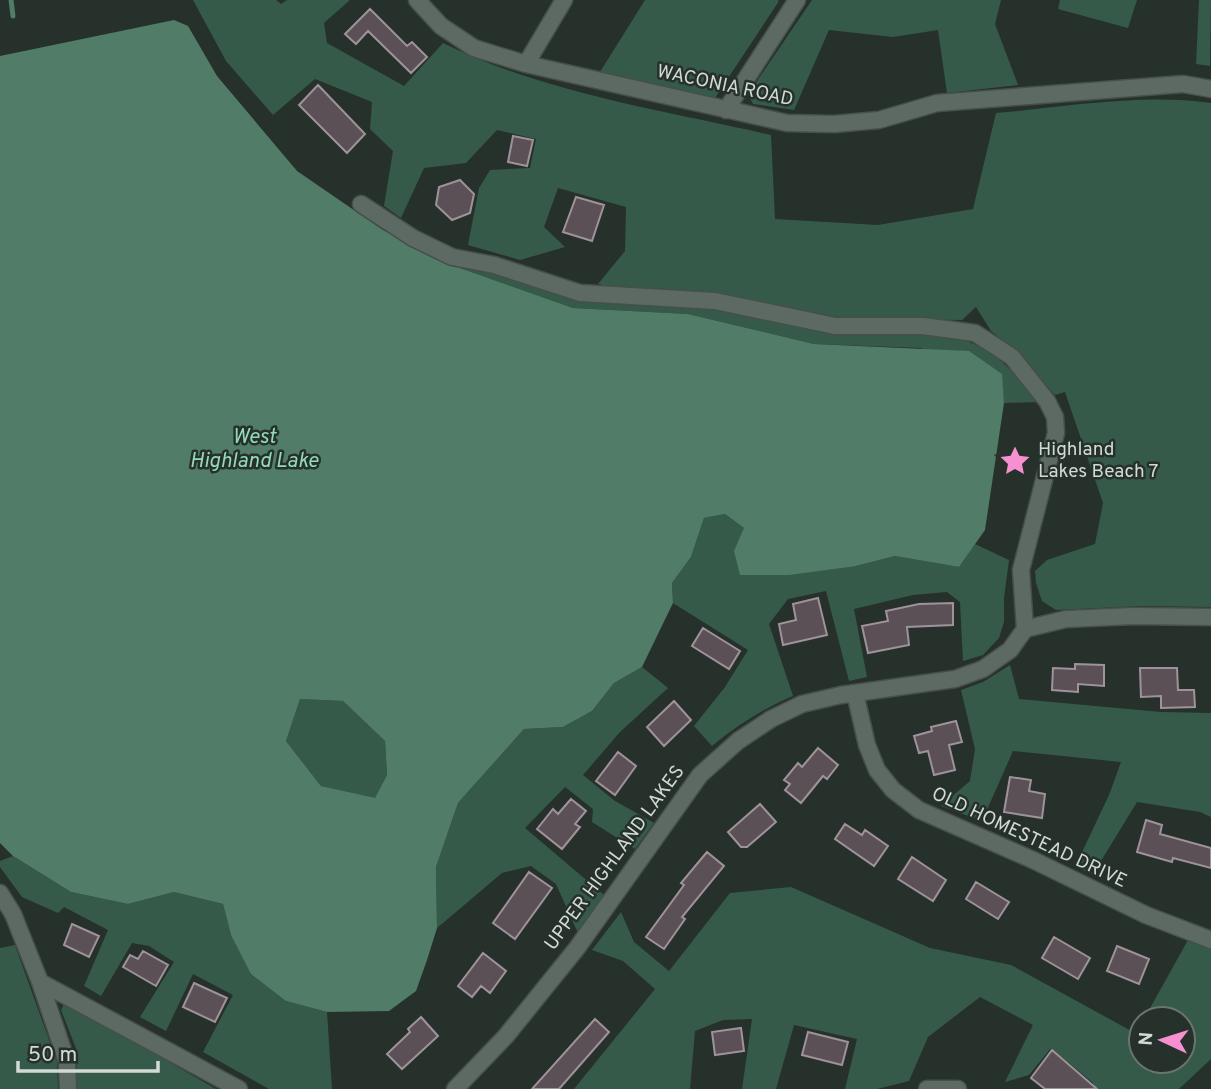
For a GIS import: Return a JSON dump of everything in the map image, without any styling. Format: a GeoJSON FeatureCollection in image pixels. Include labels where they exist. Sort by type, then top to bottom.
{"type":"FeatureCollection","features":[{"type":"Feature","properties":{"kind":"street","name":"WACONIA ROAD"},"geometry":{"type":"LineString","coordinates":[[417,0],[440,26],[474,48],[526,64],[787,122],[834,124],[880,120],[937,103],[1183,84],[1211,89]]}},
{"type":"Feature","properties":{"kind":"street"},"geometry":{"type":"LineString","coordinates":[[526,64],[564,0]]}},
{"type":"Feature","properties":{"kind":"street"},"geometry":{"type":"LineString","coordinates":[[726,110],[797,0]]}},
{"type":"Feature","properties":{"kind":"street"},"geometry":{"type":"LineString","coordinates":[[361,204],[413,238],[452,257],[494,265],[580,293],[715,301],[835,326],[923,326],[975,333],[1012,358],[1047,401],[1055,417],[1056,433],[1021,570],[1025,629],[1066,619],[1211,617]]}},
{"type":"Feature","properties":{"kind":"street","name":"UPPER HIGHLAND LAKES"},"geometry":{"type":"LineString","coordinates":[[455,1089],[506,1036],[577,948],[700,775],[738,741],[771,719],[802,704],[855,693],[955,679],[983,669],[1010,650],[1025,629]]}},
{"type":"Feature","properties":{"kind":"street","name":"OLD HOMESTEAD DRIVE"},"geometry":{"type":"LineString","coordinates":[[855,693],[867,745],[877,769],[893,790],[919,810],[1033,860],[1146,915],[1211,940]]}},
{"type":"Feature","properties":{"kind":"street"},"geometry":{"type":"LineString","coordinates":[[0,893],[13,914],[40,982],[67,1062],[68,1089]]}},
{"type":"Feature","properties":{"kind":"street"},"geometry":{"type":"LineString","coordinates":[[40,982],[239,1089]]}},
{"type":"Feature","properties":{"kind":"street"},"geometry":{"type":"LineString","coordinates":[[927,1089],[958,1089]]}},
{"type":"Feature","properties":{"kind":"shaded area"},"geometry":{"type":"Polygon","coordinates":[[[193,0],[276,0],[281,4],[287,0],[350,0],[324,23],[327,43],[404,86],[443,43],[522,75],[562,87],[771,135],[775,219],[878,225],[973,209],[996,113],[1131,100],[1211,103],[1211,607],[1142,606],[1056,610],[1042,601],[1035,571],[1047,560],[1095,544],[1103,503],[1065,392],[1055,395],[1018,353],[991,331],[976,307],[962,320],[841,318],[717,293],[626,290],[598,284],[625,251],[626,207],[558,188],[544,227],[565,247],[520,260],[468,245],[479,188],[490,170],[530,168],[536,139],[497,130],[466,163],[424,168],[401,218],[384,206],[393,151],[370,129],[372,102],[315,79],[273,115],[226,61],[193,0]]]}},
{"type":"Feature","properties":{"kind":"shaded area"},"geometry":{"type":"Polygon","coordinates":[[[645,0],[779,1],[715,98],[600,72],[645,0]]]}},
{"type":"Feature","properties":{"kind":"shaded area"},"geometry":{"type":"Polygon","coordinates":[[[812,0],[1001,0],[995,24],[1018,85],[947,93],[938,30],[893,37],[829,30],[794,110],[753,104],[748,94],[812,0]]]}},
{"type":"Feature","properties":{"kind":"shaded area"},"geometry":{"type":"Polygon","coordinates":[[[1060,0],[1137,0],[1128,28],[1058,9],[1060,0]]]}},
{"type":"Feature","properties":{"kind":"shaded area"},"geometry":{"type":"Polygon","coordinates":[[[1199,0],[1211,0],[1210,66],[1196,64],[1199,0]]]}},
{"type":"Feature","properties":{"kind":"shaded area"},"geometry":{"type":"Polygon","coordinates":[[[460,268],[715,307],[952,336],[980,347],[1002,362],[1039,402],[1004,403],[1001,374],[921,348],[814,344],[688,314],[573,308],[460,268]]]}},
{"type":"Feature","properties":{"kind":"shaded area"},"geometry":{"type":"Polygon","coordinates":[[[725,514],[744,528],[856,566],[895,556],[959,567],[975,544],[1009,560],[1004,622],[999,638],[983,655],[963,661],[960,602],[947,592],[913,595],[854,609],[867,677],[849,681],[826,591],[788,599],[769,624],[793,696],[751,718],[712,746],[694,726],[725,687],[748,650],[673,603],[672,583],[691,557],[704,518],[725,514]]]}},
{"type":"Feature","properties":{"kind":"shaded area"},"geometry":{"type":"Polygon","coordinates":[[[1010,665],[1019,699],[1161,712],[1211,713],[1211,817],[1200,812],[1137,802],[1093,874],[1075,867],[1109,795],[1121,762],[1013,751],[982,821],[941,806],[970,781],[975,749],[961,690],[983,682],[1010,665]]]}},
{"type":"Feature","properties":{"kind":"shaded area"},"geometry":{"type":"Polygon","coordinates":[[[642,667],[668,688],[620,732],[583,775],[615,801],[654,823],[635,849],[592,822],[593,809],[565,787],[525,828],[604,895],[578,933],[556,884],[531,866],[502,873],[437,928],[436,867],[458,803],[524,729],[563,727],[592,711],[614,683],[642,667]]]}},
{"type":"Feature","properties":{"kind":"shaded area"},"geometry":{"type":"Polygon","coordinates":[[[300,699],[343,701],[385,741],[387,775],[375,799],[321,786],[286,741],[300,699]]]}},
{"type":"Feature","properties":{"kind":"shaded area"},"geometry":{"type":"Polygon","coordinates":[[[13,856],[71,892],[128,904],[174,892],[223,904],[231,935],[286,1001],[327,1012],[332,1089],[269,1089],[203,1052],[233,995],[193,974],[166,1031],[140,1017],[174,962],[149,946],[132,943],[101,996],[84,986],[108,930],[64,907],[58,913],[22,897],[0,867],[0,861],[13,856]]]}},
{"type":"Feature","properties":{"kind":"shaded area"},"geometry":{"type":"Polygon","coordinates":[[[791,887],[930,948],[1011,965],[1127,1029],[1127,1075],[1194,1075],[1179,1089],[1090,1089],[1093,1083],[1051,1048],[1029,1075],[1005,1082],[1033,1025],[980,997],[928,1037],[909,1081],[877,1089],[845,1089],[857,1039],[794,1025],[776,1089],[742,1089],[752,1019],[723,1020],[695,1031],[690,1089],[574,1089],[655,989],[623,961],[592,950],[621,912],[634,942],[669,971],[730,893],[791,887]]]}},
{"type":"Feature","properties":{"kind":"shaded area"},"geometry":{"type":"Polygon","coordinates":[[[1193,931],[1211,940],[1211,1059],[1197,1072],[1197,1005],[1152,1005],[1193,931]]]}},
{"type":"Feature","properties":{"kind":"shaded area"},"geometry":{"type":"Polygon","coordinates":[[[15,945],[57,1062],[58,1089],[0,1089],[0,948],[15,945]]]}},
{"type":"Feature","properties":{"kind":"shaded area"},"geometry":{"type":"Polygon","coordinates":[[[65,1002],[216,1089],[77,1089],[77,1051],[61,1010],[65,1002]]]}},
{"type":"Feature","properties":{"kind":"water","name":"West Highland Lake"},"geometry":{"type":"Polygon","coordinates":[[[174,20],[188,26],[217,76],[297,171],[383,230],[460,268],[573,308],[688,314],[814,344],[969,351],[1002,374],[1004,403],[985,530],[959,567],[895,556],[856,566],[789,575],[740,575],[734,551],[744,528],[725,514],[704,518],[691,557],[672,583],[673,603],[642,667],[614,683],[592,711],[563,727],[524,729],[458,803],[436,867],[437,928],[416,991],[389,1011],[327,1012],[286,1001],[251,974],[231,935],[223,904],[174,892],[128,904],[71,892],[13,856],[0,843],[0,56],[174,20]],[[300,699],[286,741],[321,786],[375,798],[387,775],[385,741],[343,701],[300,699]]]}},
{"type":"Feature","properties":{"kind":"building"},"geometry":{"type":"Polygon","coordinates":[[[370,9],[407,46],[412,42],[427,57],[411,73],[368,31],[356,44],[345,34],[370,9]]]}},
{"type":"Feature","properties":{"kind":"building"},"geometry":{"type":"Polygon","coordinates":[[[318,85],[365,134],[347,153],[299,105],[318,85]]]}},
{"type":"Feature","properties":{"kind":"building"},"geometry":{"type":"Polygon","coordinates":[[[513,136],[533,140],[527,166],[508,162],[513,136]]]}},
{"type":"Feature","properties":{"kind":"building"},"geometry":{"type":"Polygon","coordinates":[[[460,180],[474,194],[470,213],[452,220],[436,205],[439,187],[460,180]]]}},
{"type":"Feature","properties":{"kind":"building"},"geometry":{"type":"Polygon","coordinates":[[[576,197],[604,205],[592,241],[563,232],[576,197]]]}},
{"type":"Feature","properties":{"kind":"building"},"geometry":{"type":"Polygon","coordinates":[[[818,598],[827,635],[783,645],[779,624],[796,620],[793,604],[818,598]]]}},
{"type":"Feature","properties":{"kind":"building"},"geometry":{"type":"Polygon","coordinates":[[[953,603],[953,625],[907,627],[909,645],[868,653],[862,626],[888,621],[886,611],[919,604],[953,603]]]}},
{"type":"Feature","properties":{"kind":"building"},"geometry":{"type":"Polygon","coordinates":[[[703,628],[740,651],[729,669],[692,646],[703,628]]]}},
{"type":"Feature","properties":{"kind":"building"},"geometry":{"type":"Polygon","coordinates":[[[1075,664],[1104,665],[1104,686],[1078,684],[1078,692],[1052,690],[1053,668],[1075,669],[1075,664]]]}},
{"type":"Feature","properties":{"kind":"building"},"geometry":{"type":"Polygon","coordinates":[[[1140,668],[1177,668],[1178,690],[1194,690],[1195,707],[1161,708],[1161,696],[1141,697],[1140,668]]]}},
{"type":"Feature","properties":{"kind":"building"},"geometry":{"type":"Polygon","coordinates":[[[674,701],[691,720],[664,746],[647,727],[674,701]]]}},
{"type":"Feature","properties":{"kind":"building"},"geometry":{"type":"Polygon","coordinates":[[[956,721],[962,742],[949,745],[955,770],[934,775],[928,751],[919,753],[914,736],[932,731],[931,727],[956,721]]]}},
{"type":"Feature","properties":{"kind":"building"},"geometry":{"type":"Polygon","coordinates":[[[818,748],[838,765],[827,779],[823,776],[801,803],[785,790],[790,784],[784,780],[798,763],[802,767],[818,748]]]}},
{"type":"Feature","properties":{"kind":"building"},"geometry":{"type":"Polygon","coordinates":[[[618,752],[636,766],[615,795],[596,781],[618,752]]]}},
{"type":"Feature","properties":{"kind":"building"},"geometry":{"type":"Polygon","coordinates":[[[1010,777],[1031,780],[1029,791],[1045,794],[1042,818],[1004,812],[1010,777]]]}},
{"type":"Feature","properties":{"kind":"building"},"geometry":{"type":"Polygon","coordinates":[[[571,799],[586,811],[575,824],[580,827],[562,849],[537,829],[553,809],[558,814],[571,799]]]}},
{"type":"Feature","properties":{"kind":"building"},"geometry":{"type":"Polygon","coordinates":[[[760,804],[776,822],[747,847],[741,847],[728,832],[760,804]]]}},
{"type":"Feature","properties":{"kind":"building"},"geometry":{"type":"Polygon","coordinates":[[[1146,820],[1162,825],[1160,834],[1211,848],[1211,868],[1173,858],[1172,862],[1137,852],[1146,820]]]}},
{"type":"Feature","properties":{"kind":"building"},"geometry":{"type":"Polygon","coordinates":[[[845,824],[862,835],[865,830],[888,846],[874,866],[835,839],[845,824]]]}},
{"type":"Feature","properties":{"kind":"building"},"geometry":{"type":"Polygon","coordinates":[[[707,852],[724,866],[682,917],[685,919],[664,949],[646,937],[684,885],[681,883],[707,852]]]}},
{"type":"Feature","properties":{"kind":"building"},"geometry":{"type":"Polygon","coordinates":[[[912,857],[946,880],[933,901],[898,879],[912,857]]]}},
{"type":"Feature","properties":{"kind":"building"},"geometry":{"type":"Polygon","coordinates":[[[529,872],[552,888],[515,939],[493,923],[529,872]]]}},
{"type":"Feature","properties":{"kind":"building"},"geometry":{"type":"Polygon","coordinates":[[[976,882],[1009,902],[998,919],[966,899],[976,882]]]}},
{"type":"Feature","properties":{"kind":"building"},"geometry":{"type":"Polygon","coordinates":[[[72,924],[99,936],[89,957],[64,945],[72,924]]]}},
{"type":"Feature","properties":{"kind":"building"},"geometry":{"type":"Polygon","coordinates":[[[1054,937],[1090,958],[1078,979],[1042,958],[1054,937]]]}},
{"type":"Feature","properties":{"kind":"building"},"geometry":{"type":"Polygon","coordinates":[[[1117,946],[1149,959],[1139,984],[1107,971],[1117,946]]]}},
{"type":"Feature","properties":{"kind":"building"},"geometry":{"type":"Polygon","coordinates":[[[143,951],[168,965],[156,986],[123,967],[130,955],[138,959],[143,951]]]}},
{"type":"Feature","properties":{"kind":"building"},"geometry":{"type":"Polygon","coordinates":[[[483,953],[506,971],[490,993],[481,986],[472,997],[458,986],[483,953]]]}},
{"type":"Feature","properties":{"kind":"building"},"geometry":{"type":"Polygon","coordinates":[[[194,983],[227,998],[215,1022],[183,1007],[194,983]]]}},
{"type":"Feature","properties":{"kind":"building"},"geometry":{"type":"Polygon","coordinates":[[[421,1017],[438,1036],[402,1069],[387,1054],[421,1017]]]}},
{"type":"Feature","properties":{"kind":"building"},"geometry":{"type":"Polygon","coordinates":[[[595,1019],[609,1032],[559,1089],[532,1089],[595,1019]]]}},
{"type":"Feature","properties":{"kind":"building"},"geometry":{"type":"Polygon","coordinates":[[[741,1028],[744,1051],[715,1055],[712,1032],[741,1028]]]}},
{"type":"Feature","properties":{"kind":"building"},"geometry":{"type":"Polygon","coordinates":[[[808,1032],[848,1042],[842,1065],[802,1055],[808,1032]]]}},
{"type":"Feature","properties":{"kind":"building"},"geometry":{"type":"Polygon","coordinates":[[[1052,1050],[1097,1089],[1045,1089],[1031,1078],[1052,1050]]]}},
{"type":"Feature","properties":{"kind":"waterway"},"geometry":{"type":"LineString","coordinates":[[11,0],[13,16]]}},
{"type":"Feature","properties":{"kind":"place","name":"Highland Lakes Beach 7"},"geometry":{"type":"Point","coordinates":[1015,461]}}]}
